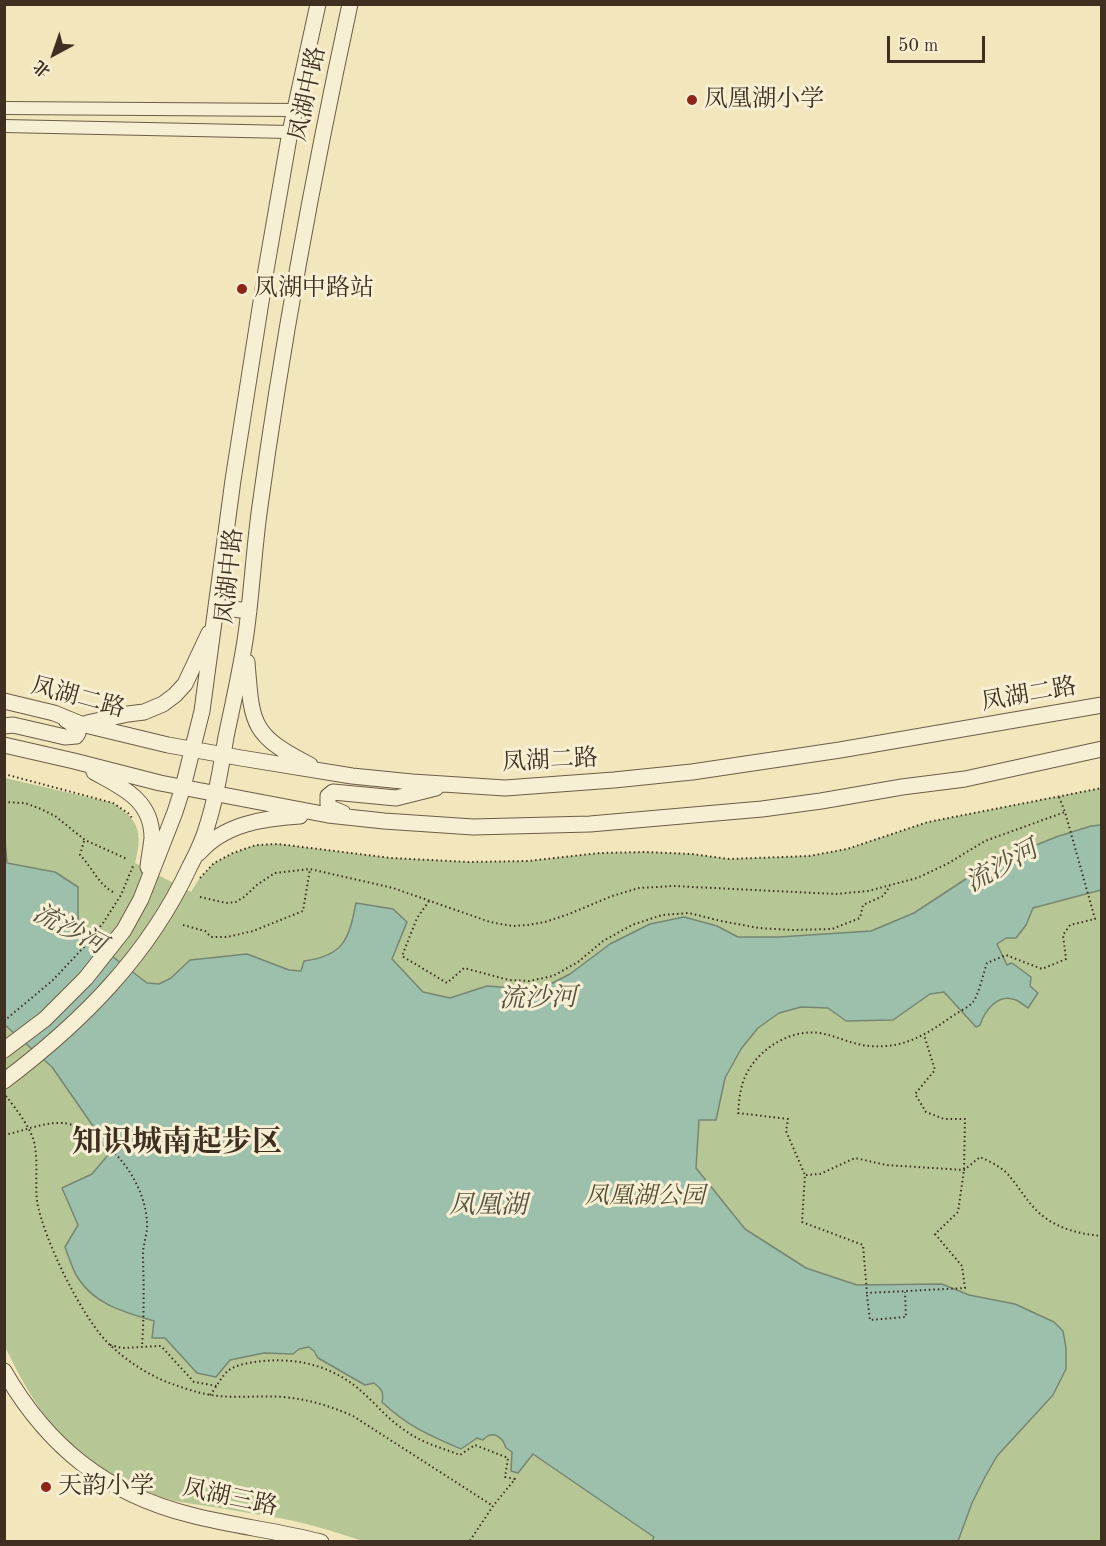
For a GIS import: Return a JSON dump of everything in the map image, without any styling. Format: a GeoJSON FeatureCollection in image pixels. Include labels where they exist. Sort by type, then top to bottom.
{"type":"FeatureCollection","features":[{"type":"Feature","properties":{"kind":"street","name":"凤湖中路"},"geometry":{"type":"LineString","coordinates":[[4,1050],[45,1019],[86,978],[124,930],[141,899],[183,788],[202,711],[251,358],[290,132],[318,4]]}},
{"type":"Feature","properties":{"kind":"street","name":"凤湖中路"},"geometry":{"type":"LineString","coordinates":[[4,1081],[31,1060],[103,995],[146,942],[180,886],[208,825],[245,638],[280,368],[310,192],[350,4]]}},
{"type":"Feature","properties":{"kind":"street"},"geometry":{"type":"LineString","coordinates":[[4,108],[295,110]]}},
{"type":"Feature","properties":{"kind":"street"},"geometry":{"type":"LineString","coordinates":[[4,126],[290,132]]}},
{"type":"Feature","properties":{"kind":"street"},"geometry":{"type":"LineString","coordinates":[[81,724],[144,712],[163,704],[185,684],[216,613],[249,611]]}},
{"type":"Feature","properties":{"kind":"street"},"geometry":{"type":"LineString","coordinates":[[245,638],[250,704],[261,731],[284,752],[323,772]]}},
{"type":"Feature","properties":{"kind":"street","name":"凤湖二路"},"geometry":{"type":"LineString","coordinates":[[4,702],[54,713],[81,724],[168,745],[323,772],[392,780],[505,788],[681,773],[840,750],[1101,705]]}},
{"type":"Feature","properties":{"kind":"street"},"geometry":{"type":"LineString","coordinates":[[4,726],[13,725],[65,737],[76,736],[77,729],[72,723],[54,713]]}},
{"type":"Feature","properties":{"kind":"street"},"geometry":{"type":"LineString","coordinates":[[4,745],[183,788],[328,814],[440,825],[530,826],[590,824],[762,809],[964,779],[1101,749]]}},
{"type":"Feature","properties":{"kind":"street"},"geometry":{"type":"LineString","coordinates":[[74,761],[133,795],[147,813],[152,838],[147,884]]}},
{"type":"Feature","properties":{"kind":"street"},"geometry":{"type":"LineString","coordinates":[[352,817],[331,808],[328,804],[328,796],[333,792],[339,792],[396,798],[451,784]]}},
{"type":"Feature","properties":{"kind":"street"},"geometry":{"type":"LineString","coordinates":[[180,886],[194,858],[202,849],[238,826],[277,817],[328,814]]}},
{"type":"Feature","properties":{"kind":"street","name":"凤湖三路"},"geometry":{"type":"LineString","coordinates":[[4,1371],[32,1413],[57,1442],[79,1462],[128,1494],[191,1515],[321,1542]]}},
{"type":"Feature","properties":{"kind":"path"},"geometry":{"type":"LineString","coordinates":[[4,774],[113,803],[128,813],[132,819]]}},
{"type":"Feature","properties":{"kind":"path"},"geometry":{"type":"LineString","coordinates":[[199,879],[214,863],[232,853],[256,845],[278,844],[391,858],[469,862],[528,861],[600,853],[645,852],[692,854],[729,859],[809,856],[847,849],[928,822],[1101,789]]}},
{"type":"Feature","properties":{"kind":"path"},"geometry":{"type":"LineString","coordinates":[[905,1292],[906,1317],[870,1320],[863,1245],[802,1222],[805,1175],[786,1131],[788,1119],[738,1113],[741,1088],[747,1072],[758,1057],[771,1045],[790,1037],[820,1033],[867,1046],[901,1044],[924,1035],[974,1002],[987,963],[1006,955],[1042,969],[1066,959],[1063,935],[1070,926],[1095,919],[1059,796]]}},
{"type":"Feature","properties":{"kind":"path"},"geometry":{"type":"LineString","coordinates":[[4,802],[25,803],[41,809],[55,816],[85,840],[127,859]]}},
{"type":"Feature","properties":{"kind":"path"},"geometry":{"type":"LineString","coordinates":[[200,897],[226,903],[236,902],[275,873],[310,869],[383,885],[490,922],[512,926],[528,925],[569,914],[612,896],[639,888],[695,886],[836,894],[868,891],[910,880],[947,864],[985,841],[1065,812]]}},
{"type":"Feature","properties":{"kind":"path"},"geometry":{"type":"LineString","coordinates":[[85,840],[80,855],[105,888],[113,892]]}},
{"type":"Feature","properties":{"kind":"path"},"geometry":{"type":"LineString","coordinates":[[4,1021],[39,993],[66,967],[104,922],[121,895],[135,863]]}},
{"type":"Feature","properties":{"kind":"path"},"geometry":{"type":"LineString","coordinates":[[183,925],[205,931],[211,937],[227,937],[253,931],[303,911],[310,869]]}},
{"type":"Feature","properties":{"kind":"path"},"geometry":{"type":"LineString","coordinates":[[429,901],[417,918],[402,956],[447,983],[464,968],[509,980],[529,981],[553,976],[578,962],[603,941],[632,925],[662,915],[689,913],[759,928],[832,929],[860,918],[863,905],[883,896],[890,885]]}},
{"type":"Feature","properties":{"kind":"path"},"geometry":{"type":"LineString","coordinates":[[867,1293],[965,1288],[962,1266],[935,1234],[958,1212],[964,1170],[965,1119],[944,1119],[927,1112],[915,1094],[935,1070],[924,1035]]}},
{"type":"Feature","properties":{"kind":"path"},"geometry":{"type":"LineString","coordinates":[[4,1093],[28,1129],[35,1144],[37,1201],[49,1241],[82,1305],[96,1329],[109,1344],[144,1371],[167,1382],[210,1395],[283,1397],[330,1406],[353,1416],[493,1506]]}},
{"type":"Feature","properties":{"kind":"path"},"geometry":{"type":"LineString","coordinates":[[4,1135],[49,1124],[66,1124],[81,1129],[110,1147],[129,1170],[144,1203],[147,1224],[143,1255],[142,1346]]}},
{"type":"Feature","properties":{"kind":"path"},"geometry":{"type":"LineString","coordinates":[[805,1175],[820,1174],[855,1158],[886,1165],[964,1170],[980,1157],[993,1163],[1010,1176],[1038,1212],[1053,1223],[1070,1231],[1101,1236]]}},
{"type":"Feature","properties":{"kind":"path"},"geometry":{"type":"LineString","coordinates":[[109,1344],[122,1348],[161,1346],[195,1382],[217,1386]]}},
{"type":"Feature","properties":{"kind":"path"},"geometry":{"type":"LineString","coordinates":[[210,1395],[227,1371],[242,1364],[289,1360],[319,1366],[354,1384],[391,1421],[427,1443],[460,1455],[475,1444],[508,1458],[506,1478],[515,1479],[493,1506],[469,1542]]}},
{"type":"Feature","properties":{"kind":"green space","name":"凤凰湖公园"},"geometry":{"type":"Polygon","coordinates":[[[5,778],[113,803],[129,815],[137,828],[139,843],[135,863],[191,892],[199,879],[214,863],[256,845],[278,844],[391,858],[469,862],[528,861],[600,853],[645,852],[692,854],[729,859],[809,856],[847,849],[928,822],[1101,788],[1101,1541],[363,1541],[290,1520],[175,1501],[131,1485],[91,1461],[68,1442],[49,1421],[25,1385],[5,1347],[5,778]]]}},
{"type":"Feature","properties":{"kind":"water","name":"凤凰湖"},"geometry":{"type":"Polygon","coordinates":[[[1101,825],[1101,890],[1033,908],[1026,925],[1016,938],[1006,938],[997,944],[1007,965],[1012,963],[1031,977],[1030,986],[1038,993],[1028,1008],[1016,1000],[1003,999],[993,1004],[980,1025],[976,1027],[944,992],[930,994],[893,1020],[846,1021],[828,1008],[801,1007],[779,1013],[758,1028],[741,1049],[725,1078],[716,1120],[699,1120],[696,1168],[745,1229],[806,1268],[857,1285],[942,1284],[969,1295],[1015,1304],[1054,1322],[1063,1331],[1066,1369],[1053,1395],[997,1456],[972,1503],[958,1541],[652,1541],[654,1537],[533,1454],[518,1473],[511,1471],[512,1452],[497,1436],[490,1435],[483,1440],[477,1438],[461,1449],[419,1429],[400,1418],[382,1402],[382,1391],[374,1383],[365,1385],[318,1358],[309,1347],[299,1349],[293,1354],[264,1353],[230,1360],[216,1377],[197,1373],[165,1338],[152,1338],[154,1321],[122,1311],[102,1301],[85,1287],[72,1267],[65,1247],[78,1225],[62,1188],[92,1174],[108,1155],[93,1126],[52,1067],[5,1025],[5,840],[7,863],[55,872],[78,887],[78,930],[147,983],[159,984],[171,978],[190,960],[247,954],[289,970],[301,971],[304,961],[328,955],[342,944],[351,927],[356,903],[393,909],[407,922],[392,959],[423,992],[450,998],[487,986],[539,990],[570,974],[610,944],[650,924],[684,917],[717,926],[738,937],[779,937],[871,931],[914,913],[987,865],[1056,837],[1101,825]]]}},
{"type":"Feature","properties":{"kind":"place","name":"凤凰湖小学"},"geometry":{"type":"Point","coordinates":[692,100]}},
{"type":"Feature","properties":{"kind":"place","name":"凤湖中路站"},"geometry":{"type":"Point","coordinates":[242,289]}},
{"type":"Feature","properties":{"kind":"place","name":"天韵小学"},"geometry":{"type":"Point","coordinates":[46,1487]}},
{"type":"Feature","properties":{"kind":"district","name":"知识城南起步区"},"geometry":{"type":"Point","coordinates":[177,1143]}},
{"type":"Feature","properties":{"kind":"water label","name":"流沙河"},"geometry":{"type":"Point","coordinates":[1002,867]}},
{"type":"Feature","properties":{"kind":"water label","name":"流沙河"},"geometry":{"type":"Point","coordinates":[69,930]}},
{"type":"Feature","properties":{"kind":"water label","name":"流沙河"},"geometry":{"type":"Point","coordinates":[538,999]}}]}
